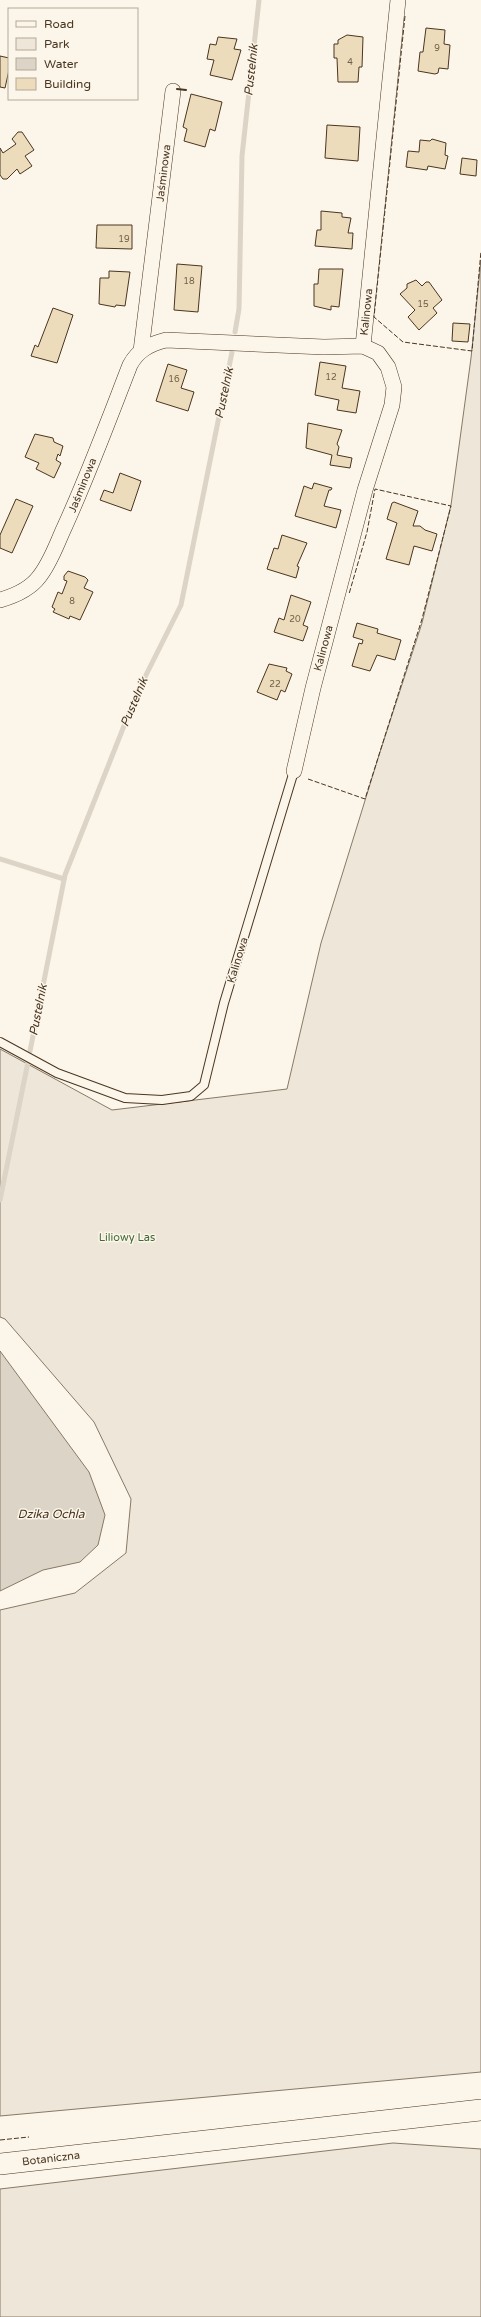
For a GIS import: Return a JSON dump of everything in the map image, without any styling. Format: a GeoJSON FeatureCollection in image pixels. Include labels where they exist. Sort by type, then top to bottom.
{"type":"FeatureCollection","features":[{"type":"Feature","properties":{"kind":"main road","name":"Botaniczna"},"geometry":{"type":"LineString","coordinates":[[0,2164],[481,2110]]}},
{"type":"Feature","properties":{"kind":"street","name":"Kalinowa"},"geometry":{"type":"LineString","coordinates":[[294,771],[313,688],[365,490],[392,405],[394,387],[388,367],[378,353],[362,346],[398,0]]}},
{"type":"Feature","properties":{"kind":"street","name":"Jaśminowa"},"geometry":{"type":"LineString","coordinates":[[141,351],[173,91]]}},
{"type":"Feature","properties":{"kind":"street","name":"Jaśminowa"},"geometry":{"type":"LineString","coordinates":[[0,600],[10,597],[28,587],[38,578],[48,563],[76,503],[130,365],[136,355],[152,343],[166,340],[324,347],[362,346]]}},
{"type":"Feature","properties":{"kind":"lane","name":"Kalinowa"},"geometry":{"type":"LineString","coordinates":[[0,1042],[57,1073],[125,1098],[162,1100],[190,1096],[204,1085],[224,1003],[294,771]]}},
{"type":"Feature","properties":{"kind":"green space","name":"Liliowy Las"},"geometry":{"type":"Polygon","coordinates":[[[481,260],[481,2072],[0,2116],[0,1610],[75,1593],[126,1553],[131,1499],[94,1422],[5,1319],[0,1317],[0,1049],[112,1110],[287,1089],[321,943],[380,752],[422,623],[451,505],[471,358],[481,260]]]}},
{"type":"Feature","properties":{"kind":"green space"},"geometry":{"type":"Polygon","coordinates":[[[393,2143],[481,2149],[481,2317],[0,2317],[0,2189],[393,2143]]]}},
{"type":"Feature","properties":{"kind":"water","name":"Dzika Ochla"},"geometry":{"type":"Polygon","coordinates":[[[0,1351],[89,1472],[105,1515],[98,1545],[80,1562],[43,1570],[0,1591],[0,1351]]]}},
{"type":"Feature","properties":{"kind":"building"},"geometry":{"type":"Polygon","coordinates":[[[426,28],[445,30],[444,44],[450,45],[448,69],[439,68],[438,73],[435,74],[418,71],[420,52],[423,52],[426,28]]]}},
{"type":"Feature","properties":{"kind":"building"},"geometry":{"type":"Polygon","coordinates":[[[347,35],[363,37],[362,67],[359,67],[358,82],[338,82],[337,58],[334,58],[334,44],[338,44],[338,40],[347,35]]]}},
{"type":"Feature","properties":{"kind":"building"},"geometry":{"type":"Polygon","coordinates":[[[218,37],[237,39],[234,49],[241,50],[232,80],[210,75],[214,60],[207,59],[210,44],[216,45],[218,37]]]}},
{"type":"Feature","properties":{"kind":"building"},"geometry":{"type":"Polygon","coordinates":[[[0,56],[8,58],[8,74],[5,88],[0,87],[0,56]]]}},
{"type":"Feature","properties":{"kind":"building"},"geometry":{"type":"Polygon","coordinates":[[[191,94],[222,102],[215,131],[210,129],[205,147],[184,141],[187,129],[183,127],[191,94]]]}},
{"type":"Feature","properties":{"kind":"building"},"geometry":{"type":"Polygon","coordinates":[[[327,125],[360,127],[358,161],[325,158],[327,125]]]}},
{"type":"Feature","properties":{"kind":"building"},"geometry":{"type":"Polygon","coordinates":[[[18,132],[22,132],[34,150],[25,156],[32,166],[20,174],[17,169],[7,179],[3,179],[0,175],[0,148],[3,153],[16,144],[12,139],[18,132]]]}},
{"type":"Feature","properties":{"kind":"building"},"geometry":{"type":"Polygon","coordinates":[[[432,139],[446,143],[445,155],[448,156],[445,169],[428,166],[427,170],[406,167],[408,151],[419,152],[420,140],[430,141],[432,139]]]}},
{"type":"Feature","properties":{"kind":"building"},"geometry":{"type":"Polygon","coordinates":[[[462,158],[477,160],[476,176],[460,174],[462,158]]]}},
{"type":"Feature","properties":{"kind":"building"},"geometry":{"type":"Polygon","coordinates":[[[321,211],[342,213],[342,217],[351,218],[348,233],[353,233],[352,249],[315,246],[317,230],[321,230],[321,211]]]}},
{"type":"Feature","properties":{"kind":"building"},"geometry":{"type":"Polygon","coordinates":[[[97,225],[132,225],[132,249],[96,248],[97,225]]]}},
{"type":"Feature","properties":{"kind":"building"},"geometry":{"type":"Polygon","coordinates":[[[177,264],[202,266],[198,312],[174,310],[177,264]]]}},
{"type":"Feature","properties":{"kind":"building"},"geometry":{"type":"Polygon","coordinates":[[[319,269],[343,269],[339,307],[331,306],[331,310],[314,306],[314,284],[318,284],[319,269]]]}},
{"type":"Feature","properties":{"kind":"building"},"geometry":{"type":"Polygon","coordinates":[[[109,271],[130,272],[125,306],[116,305],[115,307],[99,304],[100,278],[109,278],[109,271]]]}},
{"type":"Feature","properties":{"kind":"building"},"geometry":{"type":"Polygon","coordinates":[[[416,280],[422,286],[426,282],[429,282],[442,300],[433,308],[437,313],[419,330],[408,317],[415,310],[400,294],[407,288],[407,284],[416,280]]]}},
{"type":"Feature","properties":{"kind":"building"},"geometry":{"type":"Polygon","coordinates":[[[53,308],[73,315],[57,363],[31,356],[35,345],[38,347],[53,308]]]}},
{"type":"Feature","properties":{"kind":"building"},"geometry":{"type":"Polygon","coordinates":[[[453,323],[470,324],[468,342],[452,341],[453,323]]]}},
{"type":"Feature","properties":{"kind":"building"},"geometry":{"type":"Polygon","coordinates":[[[320,362],[346,366],[342,388],[360,391],[356,413],[337,410],[339,400],[315,395],[320,362]]]}},
{"type":"Feature","properties":{"kind":"building"},"geometry":{"type":"Polygon","coordinates":[[[168,364],[187,370],[181,388],[194,392],[188,411],[156,401],[168,364]]]}},
{"type":"Feature","properties":{"kind":"building"},"geometry":{"type":"Polygon","coordinates":[[[308,423],[342,430],[337,444],[339,447],[337,455],[352,458],[350,468],[330,465],[332,455],[306,448],[308,423]]]}},
{"type":"Feature","properties":{"kind":"building"},"geometry":{"type":"Polygon","coordinates":[[[35,434],[53,438],[54,442],[63,446],[60,456],[58,454],[56,460],[61,463],[54,478],[36,469],[39,463],[25,457],[35,434]]]}},
{"type":"Feature","properties":{"kind":"building"},"geometry":{"type":"Polygon","coordinates":[[[120,473],[141,481],[131,511],[100,500],[104,490],[113,493],[120,473]]]}},
{"type":"Feature","properties":{"kind":"building"},"geometry":{"type":"Polygon","coordinates":[[[314,483],[332,488],[329,490],[324,506],[341,510],[336,528],[295,516],[304,486],[312,489],[314,483]]]}},
{"type":"Feature","properties":{"kind":"building"},"geometry":{"type":"Polygon","coordinates":[[[16,499],[33,506],[12,553],[0,548],[0,535],[16,499]]]}},
{"type":"Feature","properties":{"kind":"building"},"geometry":{"type":"Polygon","coordinates":[[[394,502],[418,511],[413,526],[420,526],[425,530],[437,534],[432,551],[414,546],[409,565],[386,559],[397,523],[387,519],[392,503],[394,502]]]}},
{"type":"Feature","properties":{"kind":"building"},"geometry":{"type":"Polygon","coordinates":[[[282,535],[307,543],[297,566],[299,567],[296,578],[267,569],[274,548],[278,549],[282,535]]]}},
{"type":"Feature","properties":{"kind":"building"},"geometry":{"type":"Polygon","coordinates":[[[68,571],[85,577],[88,580],[84,588],[93,592],[80,620],[70,616],[69,619],[53,612],[55,609],[52,607],[58,592],[62,594],[67,581],[64,580],[64,576],[68,571]]]}},
{"type":"Feature","properties":{"kind":"building"},"geometry":{"type":"Polygon","coordinates":[[[291,595],[311,602],[303,625],[308,627],[303,641],[274,632],[279,618],[284,620],[291,595]]]}},
{"type":"Feature","properties":{"kind":"building"},"geometry":{"type":"Polygon","coordinates":[[[357,623],[378,629],[377,633],[401,640],[395,660],[377,655],[370,671],[352,666],[359,643],[362,644],[363,640],[353,637],[357,623]]]}},
{"type":"Feature","properties":{"kind":"building"},"geometry":{"type":"Polygon","coordinates":[[[269,664],[287,668],[286,671],[292,674],[285,692],[281,690],[277,700],[257,692],[269,664]]]}},
{"type":"Feature","properties":{"kind":"waterway","name":"Pustelnik"},"geometry":{"type":"LineString","coordinates":[[235,332],[239,309],[242,156],[259,0]]}},
{"type":"Feature","properties":{"kind":"waterway","name":"Pustelnik"},"geometry":{"type":"LineString","coordinates":[[30,1051],[65,875],[137,693],[181,605],[232,352]]}},
{"type":"Feature","properties":{"kind":"waterway"},"geometry":{"type":"LineString","coordinates":[[0,859],[64,879]]}},
{"type":"Feature","properties":{"kind":"waterway","name":"Pustelnik"},"geometry":{"type":"LineString","coordinates":[[0,1200],[28,1062]]}},
{"type":"Feature","properties":{"kind":"fence"},"geometry":{"type":"LineString","coordinates":[[405,16],[374,317],[403,342],[472,351],[481,251]]}},
{"type":"Feature","properties":{"kind":"fence"},"geometry":{"type":"LineString","coordinates":[[308,779],[365,799],[422,619],[451,506],[375,489],[367,532],[349,594]]}},
{"type":"Feature","properties":{"kind":"fence"},"geometry":{"type":"LineString","coordinates":[[0,2140],[29,2137]]}},
{"type":"Feature","properties":{"kind":"wall"},"geometry":{"type":"LineString","coordinates":[[177,89],[186,90]]}}]}
